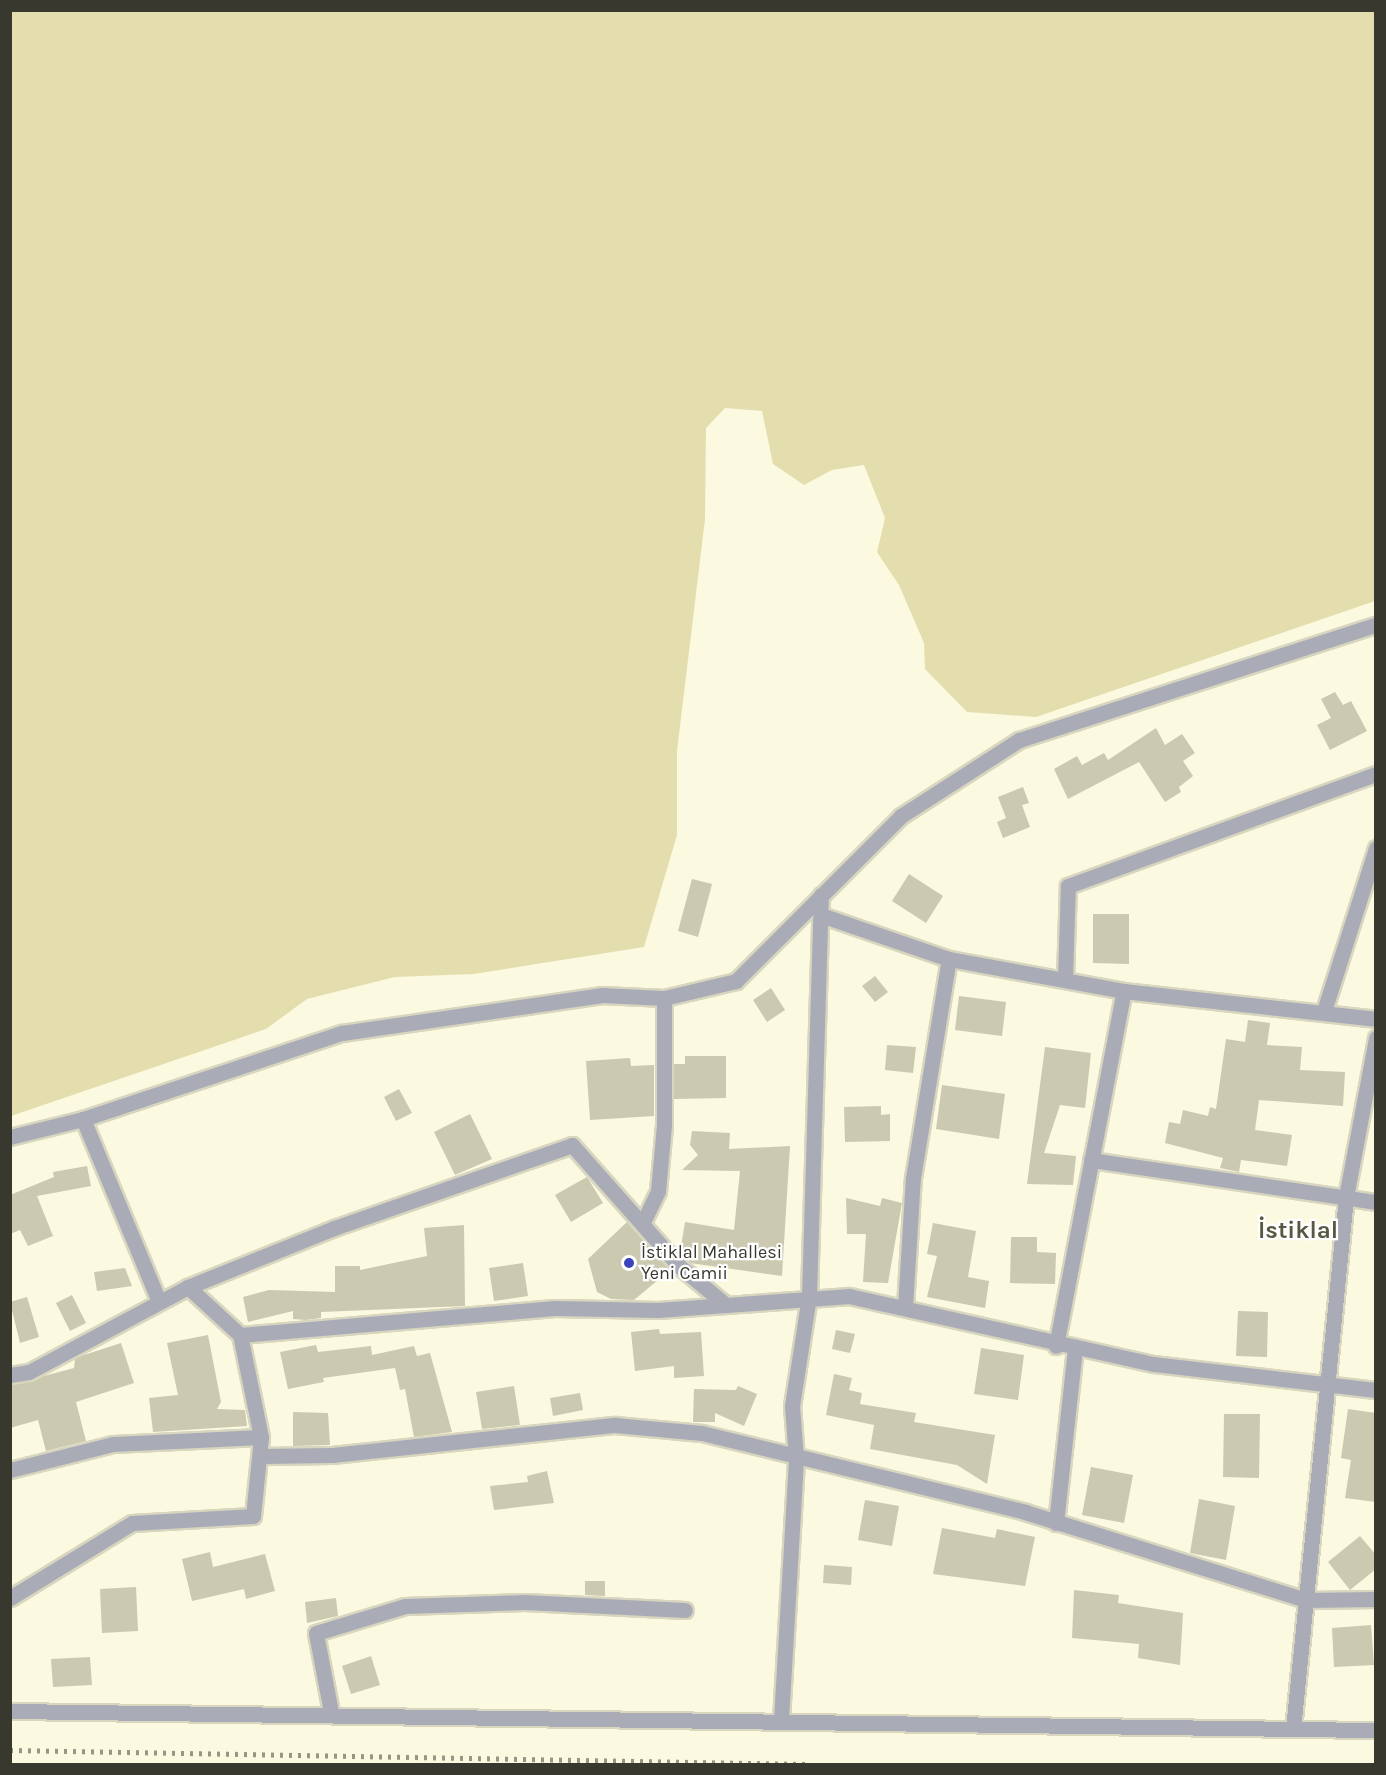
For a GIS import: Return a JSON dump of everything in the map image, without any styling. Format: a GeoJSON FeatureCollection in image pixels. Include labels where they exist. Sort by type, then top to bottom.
{"type":"FeatureCollection","features":[{"type":"Feature","properties":{"kind":"street"},"geometry":{"type":"LineString","coordinates":[[10,1137],[83,1119],[342,1033],[602,995],[664,998],[736,981],[901,816],[1019,740],[1376,625]]}},
{"type":"Feature","properties":{"kind":"street"},"geometry":{"type":"LineString","coordinates":[[1065,979],[1068,886],[1376,774]]}},
{"type":"Feature","properties":{"kind":"street"},"geometry":{"type":"LineString","coordinates":[[1324,1011],[1376,848]]}},
{"type":"Feature","properties":{"kind":"street"},"geometry":{"type":"LineString","coordinates":[[781,1720],[796,1459],[792,1406],[809,1296],[821,895]]}},
{"type":"Feature","properties":{"kind":"street"},"geometry":{"type":"LineString","coordinates":[[821,915],[949,959],[1124,991],[1324,1011],[1376,1019]]}},
{"type":"Feature","properties":{"kind":"street"},"geometry":{"type":"LineString","coordinates":[[905,1307],[913,1178],[949,959]]}},
{"type":"Feature","properties":{"kind":"street"},"geometry":{"type":"LineString","coordinates":[[1056,1346],[1124,991]]}},
{"type":"Feature","properties":{"kind":"street"},"geometry":{"type":"LineString","coordinates":[[644,1220],[658,1191],[662,1147],[664,998]]}},
{"type":"Feature","properties":{"kind":"street"},"geometry":{"type":"LineString","coordinates":[[1293,1729],[1332,1385],[1346,1197],[1376,1038]]}},
{"type":"Feature","properties":{"kind":"street"},"geometry":{"type":"LineString","coordinates":[[83,1119],[159,1302]]}},
{"type":"Feature","properties":{"kind":"street"},"geometry":{"type":"LineString","coordinates":[[10,1375],[29,1372],[188,1287],[334,1228],[572,1145],[644,1220],[678,1265],[726,1305]]}},
{"type":"Feature","properties":{"kind":"street"},"geometry":{"type":"LineString","coordinates":[[1091,1160],[1376,1202]]}},
{"type":"Feature","properties":{"kind":"street"},"geometry":{"type":"LineString","coordinates":[[10,1598],[132,1523],[253,1516],[261,1456],[261,1437],[240,1335],[188,1287]]}},
{"type":"Feature","properties":{"kind":"street"},"geometry":{"type":"LineString","coordinates":[[240,1335],[555,1308],[726,1305],[809,1296],[849,1296],[905,1307],[1056,1346],[1376,1390]]}},
{"type":"Feature","properties":{"kind":"street"},"geometry":{"type":"LineString","coordinates":[[1056,1523],[1075,1349]]}},
{"type":"Feature","properties":{"kind":"street"},"geometry":{"type":"LineString","coordinates":[[261,1456],[355,1453],[615,1425],[702,1433],[796,1459],[1056,1523],[1306,1599],[1376,1599]]}},
{"type":"Feature","properties":{"kind":"street"},"geometry":{"type":"LineString","coordinates":[[10,1470],[113,1444],[261,1437]]}},
{"type":"Feature","properties":{"kind":"street"},"geometry":{"type":"LineString","coordinates":[[331,1712],[316,1633],[405,1606],[525,1602],[685,1610]]}},
{"type":"Feature","properties":{"kind":"street"},"geometry":{"type":"LineString","coordinates":[[10,1711],[331,1712],[1376,1730]]}},
{"type":"Feature","properties":{"kind":"shaded area"},"geometry":{"type":"Polygon","coordinates":[[[11,10],[1375,11],[1375,601],[1036,717],[967,712],[925,669],[924,643],[899,585],[877,552],[885,518],[864,465],[832,470],[804,485],[773,464],[762,411],[725,408],[706,428],[705,519],[677,751],[677,835],[644,947],[474,974],[395,977],[307,999],[266,1029],[11,1116],[11,10]]]}},
{"type":"Feature","properties":{"kind":"building"},"geometry":{"type":"Polygon","coordinates":[[[1335,692],[1343,705],[1351,701],[1367,731],[1330,750],[1317,725],[1331,718],[1321,699],[1335,692]]]}},
{"type":"Feature","properties":{"kind":"building"},"geometry":{"type":"Polygon","coordinates":[[[1156,728],[1165,745],[1182,734],[1195,753],[1183,761],[1193,776],[1179,787],[1181,792],[1165,802],[1139,762],[1068,799],[1054,769],[1077,756],[1082,765],[1104,753],[1108,760],[1156,728]]]}},
{"type":"Feature","properties":{"kind":"building"},"geometry":{"type":"Polygon","coordinates":[[[1023,787],[1029,803],[1022,805],[1030,827],[1003,838],[997,822],[1006,818],[998,797],[1023,787]]]}},
{"type":"Feature","properties":{"kind":"building"},"geometry":{"type":"Polygon","coordinates":[[[909,874],[943,896],[926,923],[892,901],[909,874]]]}},
{"type":"Feature","properties":{"kind":"building"},"geometry":{"type":"Polygon","coordinates":[[[692,879],[712,884],[698,937],[678,931],[692,879]]]}},
{"type":"Feature","properties":{"kind":"building"},"geometry":{"type":"Polygon","coordinates":[[[1093,914],[1129,914],[1129,964],[1093,963],[1093,914]]]}},
{"type":"Feature","properties":{"kind":"building"},"geometry":{"type":"Polygon","coordinates":[[[875,976],[888,992],[875,1002],[862,986],[875,976]]]}},
{"type":"Feature","properties":{"kind":"building"},"geometry":{"type":"Polygon","coordinates":[[[771,988],[785,1010],[767,1022],[753,1000],[771,988]]]}},
{"type":"Feature","properties":{"kind":"building"},"geometry":{"type":"Polygon","coordinates":[[[959,996],[1006,1002],[1002,1036],[955,1030],[959,996]]]}},
{"type":"Feature","properties":{"kind":"building"},"geometry":{"type":"Polygon","coordinates":[[[1248,1020],[1270,1023],[1267,1045],[1302,1047],[1300,1070],[1345,1072],[1343,1106],[1259,1100],[1255,1130],[1292,1135],[1287,1166],[1241,1160],[1239,1172],[1220,1168],[1223,1158],[1165,1143],[1169,1122],[1180,1124],[1183,1110],[1208,1116],[1210,1107],[1216,1109],[1226,1039],[1245,1042],[1248,1020]]]}},
{"type":"Feature","properties":{"kind":"building"},"geometry":{"type":"Polygon","coordinates":[[[887,1045],[916,1047],[913,1073],[885,1070],[887,1045]]]}},
{"type":"Feature","properties":{"kind":"building"},"geometry":{"type":"Polygon","coordinates":[[[1045,1047],[1091,1053],[1085,1108],[1060,1105],[1044,1153],[1076,1156],[1073,1185],[1027,1184],[1045,1047]]]}},
{"type":"Feature","properties":{"kind":"building"},"geometry":{"type":"Polygon","coordinates":[[[685,1056],[726,1056],[726,1098],[674,1099],[674,1064],[685,1064],[685,1056]]]}},
{"type":"Feature","properties":{"kind":"building"},"geometry":{"type":"Polygon","coordinates":[[[630,1058],[631,1066],[654,1065],[654,1116],[590,1120],[586,1061],[630,1058]]]}},
{"type":"Feature","properties":{"kind":"building"},"geometry":{"type":"Polygon","coordinates":[[[942,1085],[1005,1094],[999,1139],[936,1129],[942,1085]]]}},
{"type":"Feature","properties":{"kind":"building"},"geometry":{"type":"Polygon","coordinates":[[[399,1089],[412,1113],[396,1121],[384,1097],[399,1089]]]}},
{"type":"Feature","properties":{"kind":"building"},"geometry":{"type":"Polygon","coordinates":[[[881,1106],[881,1115],[890,1114],[890,1141],[845,1142],[844,1107],[881,1106]]]}},
{"type":"Feature","properties":{"kind":"building"},"geometry":{"type":"Polygon","coordinates":[[[470,1114],[492,1159],[455,1175],[434,1132],[470,1114]]]}},
{"type":"Feature","properties":{"kind":"building"},"geometry":{"type":"Polygon","coordinates":[[[692,1131],[730,1133],[729,1149],[790,1146],[782,1276],[690,1263],[680,1253],[685,1222],[734,1230],[740,1171],[682,1170],[698,1155],[690,1145],[692,1131]]]}},
{"type":"Feature","properties":{"kind":"building"},"geometry":{"type":"Polygon","coordinates":[[[87,1166],[91,1186],[37,1196],[53,1236],[28,1246],[20,1230],[10,1234],[10,1195],[54,1177],[53,1172],[87,1166]]]}},
{"type":"Feature","properties":{"kind":"building"},"geometry":{"type":"Polygon","coordinates":[[[587,1177],[603,1203],[571,1222],[555,1195],[587,1177]]]}},
{"type":"Feature","properties":{"kind":"building"},"geometry":{"type":"Polygon","coordinates":[[[846,1198],[880,1206],[882,1198],[902,1203],[888,1283],[863,1282],[866,1234],[847,1234],[846,1198]]]}},
{"type":"Feature","properties":{"kind":"building","name":"İstiklal Mahallesi Yeni Camii"},"geometry":{"type":"Polygon","coordinates":[[[627,1222],[670,1270],[634,1300],[611,1299],[597,1292],[588,1259],[627,1222]]]}},
{"type":"Feature","properties":{"kind":"building"},"geometry":{"type":"Polygon","coordinates":[[[933,1223],[976,1231],[968,1277],[989,1281],[985,1308],[927,1297],[937,1256],[927,1254],[933,1223]]]}},
{"type":"Feature","properties":{"kind":"building"},"geometry":{"type":"Polygon","coordinates":[[[464,1225],[465,1306],[321,1312],[321,1318],[306,1320],[293,1319],[293,1311],[248,1322],[243,1297],[269,1290],[335,1292],[335,1266],[360,1266],[360,1270],[427,1256],[424,1228],[464,1225]]]}},
{"type":"Feature","properties":{"kind":"building"},"geometry":{"type":"Polygon","coordinates":[[[1011,1237],[1037,1237],[1037,1252],[1056,1253],[1055,1284],[1010,1283],[1011,1237]]]}},
{"type":"Feature","properties":{"kind":"building"},"geometry":{"type":"Polygon","coordinates":[[[523,1263],[528,1296],[494,1301],[489,1268],[523,1263]]]}},
{"type":"Feature","properties":{"kind":"building"},"geometry":{"type":"Polygon","coordinates":[[[125,1268],[132,1286],[97,1291],[94,1272],[125,1268]]]}},
{"type":"Feature","properties":{"kind":"building"},"geometry":{"type":"Polygon","coordinates":[[[72,1295],[86,1323],[70,1331],[56,1303],[72,1295]]]}},
{"type":"Feature","properties":{"kind":"building"},"geometry":{"type":"Polygon","coordinates":[[[27,1297],[39,1337],[20,1343],[10,1302],[27,1297]]]}},
{"type":"Feature","properties":{"kind":"building"},"geometry":{"type":"Polygon","coordinates":[[[1238,1311],[1268,1312],[1267,1357],[1236,1356],[1238,1311]]]}},
{"type":"Feature","properties":{"kind":"building"},"geometry":{"type":"Polygon","coordinates":[[[659,1329],[660,1334],[701,1332],[704,1376],[674,1378],[674,1366],[635,1371],[631,1332],[659,1329]]]}},
{"type":"Feature","properties":{"kind":"building"},"geometry":{"type":"Polygon","coordinates":[[[836,1330],[855,1334],[850,1353],[832,1349],[836,1330]]]}},
{"type":"Feature","properties":{"kind":"building"},"geometry":{"type":"Polygon","coordinates":[[[208,1335],[221,1402],[217,1409],[245,1410],[247,1426],[153,1432],[149,1398],[178,1395],[167,1343],[208,1335]]]}},
{"type":"Feature","properties":{"kind":"building"},"geometry":{"type":"Polygon","coordinates":[[[121,1343],[134,1383],[76,1402],[86,1441],[46,1451],[38,1420],[10,1428],[10,1385],[74,1368],[75,1358],[121,1343]]]}},
{"type":"Feature","properties":{"kind":"building"},"geometry":{"type":"Polygon","coordinates":[[[316,1345],[318,1352],[371,1346],[372,1355],[414,1346],[417,1356],[430,1353],[452,1432],[414,1437],[405,1389],[400,1390],[395,1368],[323,1378],[324,1382],[288,1389],[280,1352],[316,1345]]]}},
{"type":"Feature","properties":{"kind":"building"},"geometry":{"type":"Polygon","coordinates":[[[981,1348],[1024,1355],[1018,1400],[974,1394],[981,1348]]]}},
{"type":"Feature","properties":{"kind":"building"},"geometry":{"type":"Polygon","coordinates":[[[834,1374],[852,1378],[849,1390],[862,1393],[860,1404],[916,1413],[914,1422],[995,1435],[987,1484],[957,1465],[870,1449],[874,1425],[826,1415],[834,1374]]]}},
{"type":"Feature","properties":{"kind":"building"},"geometry":{"type":"Polygon","coordinates":[[[514,1386],[520,1425],[482,1429],[476,1392],[514,1386]]]}},
{"type":"Feature","properties":{"kind":"building"},"geometry":{"type":"Polygon","coordinates":[[[738,1386],[757,1394],[744,1426],[715,1413],[715,1422],[693,1422],[694,1389],[736,1390],[738,1386]]]}},
{"type":"Feature","properties":{"kind":"building"},"geometry":{"type":"Polygon","coordinates":[[[580,1393],[583,1410],[553,1416],[550,1398],[580,1393]]]}},
{"type":"Feature","properties":{"kind":"building"},"geometry":{"type":"Polygon","coordinates":[[[1348,1409],[1376,1413],[1376,1502],[1345,1498],[1351,1460],[1341,1458],[1348,1409]]]}},
{"type":"Feature","properties":{"kind":"building"},"geometry":{"type":"Polygon","coordinates":[[[293,1412],[328,1413],[330,1445],[293,1446],[293,1412]]]}},
{"type":"Feature","properties":{"kind":"building"},"geometry":{"type":"Polygon","coordinates":[[[1224,1414],[1260,1414],[1259,1478],[1223,1477],[1224,1414]]]}},
{"type":"Feature","properties":{"kind":"building"},"geometry":{"type":"Polygon","coordinates":[[[1091,1467],[1133,1475],[1124,1523],[1082,1515],[1091,1467]]]}},
{"type":"Feature","properties":{"kind":"building"},"geometry":{"type":"Polygon","coordinates":[[[547,1471],[554,1503],[494,1510],[490,1486],[528,1482],[527,1476],[547,1471]]]}},
{"type":"Feature","properties":{"kind":"building"},"geometry":{"type":"Polygon","coordinates":[[[1199,1499],[1235,1506],[1226,1560],[1190,1553],[1199,1499]]]}},
{"type":"Feature","properties":{"kind":"building"},"geometry":{"type":"Polygon","coordinates":[[[865,1500],[899,1506],[892,1546],[858,1540],[865,1500]]]}},
{"type":"Feature","properties":{"kind":"building"},"geometry":{"type":"Polygon","coordinates":[[[942,1528],[995,1538],[997,1529],[1035,1537],[1025,1586],[933,1574],[942,1528]]]}},
{"type":"Feature","properties":{"kind":"building"},"geometry":{"type":"Polygon","coordinates":[[[1360,1536],[1376,1555],[1376,1569],[1350,1590],[1328,1562],[1360,1536]]]}},
{"type":"Feature","properties":{"kind":"building"},"geometry":{"type":"Polygon","coordinates":[[[210,1552],[213,1567],[265,1554],[275,1591],[246,1599],[244,1589],[192,1601],[182,1559],[210,1552]]]}},
{"type":"Feature","properties":{"kind":"building"},"geometry":{"type":"Polygon","coordinates":[[[824,1565],[852,1567],[851,1585],[823,1583],[824,1565]]]}},
{"type":"Feature","properties":{"kind":"building"},"geometry":{"type":"Polygon","coordinates":[[[585,1581],[605,1581],[605,1596],[585,1595],[585,1581]]]}},
{"type":"Feature","properties":{"kind":"building"},"geometry":{"type":"Polygon","coordinates":[[[136,1587],[138,1631],[102,1633],[100,1589],[136,1587]]]}},
{"type":"Feature","properties":{"kind":"building"},"geometry":{"type":"Polygon","coordinates":[[[1074,1590],[1119,1595],[1118,1603],[1183,1613],[1180,1665],[1138,1658],[1139,1644],[1072,1638],[1074,1590]]]}},
{"type":"Feature","properties":{"kind":"building"},"geometry":{"type":"Polygon","coordinates":[[[336,1598],[338,1616],[307,1623],[305,1602],[336,1598]]]}},
{"type":"Feature","properties":{"kind":"building"},"geometry":{"type":"Polygon","coordinates":[[[1371,1625],[1374,1665],[1334,1667],[1332,1628],[1371,1625]]]}},
{"type":"Feature","properties":{"kind":"building"},"geometry":{"type":"Polygon","coordinates":[[[371,1656],[380,1685],[351,1694],[342,1666],[371,1656]]]}},
{"type":"Feature","properties":{"kind":"building"},"geometry":{"type":"Polygon","coordinates":[[[90,1657],[92,1685],[53,1687],[51,1659],[90,1657]]]}},
{"type":"Feature","properties":{"kind":"railway"},"geometry":{"type":"LineString","coordinates":[[10,1750],[811,1764]]}},
{"type":"Feature","properties":{"kind":"place","name":"İstiklal Mahallesi Yeni Camii"},"geometry":{"type":"Point","coordinates":[629,1263]}},
{"type":"Feature","properties":{"kind":"district","name":"İstiklal"},"geometry":{"type":"Point","coordinates":[1298,1231]}}]}
